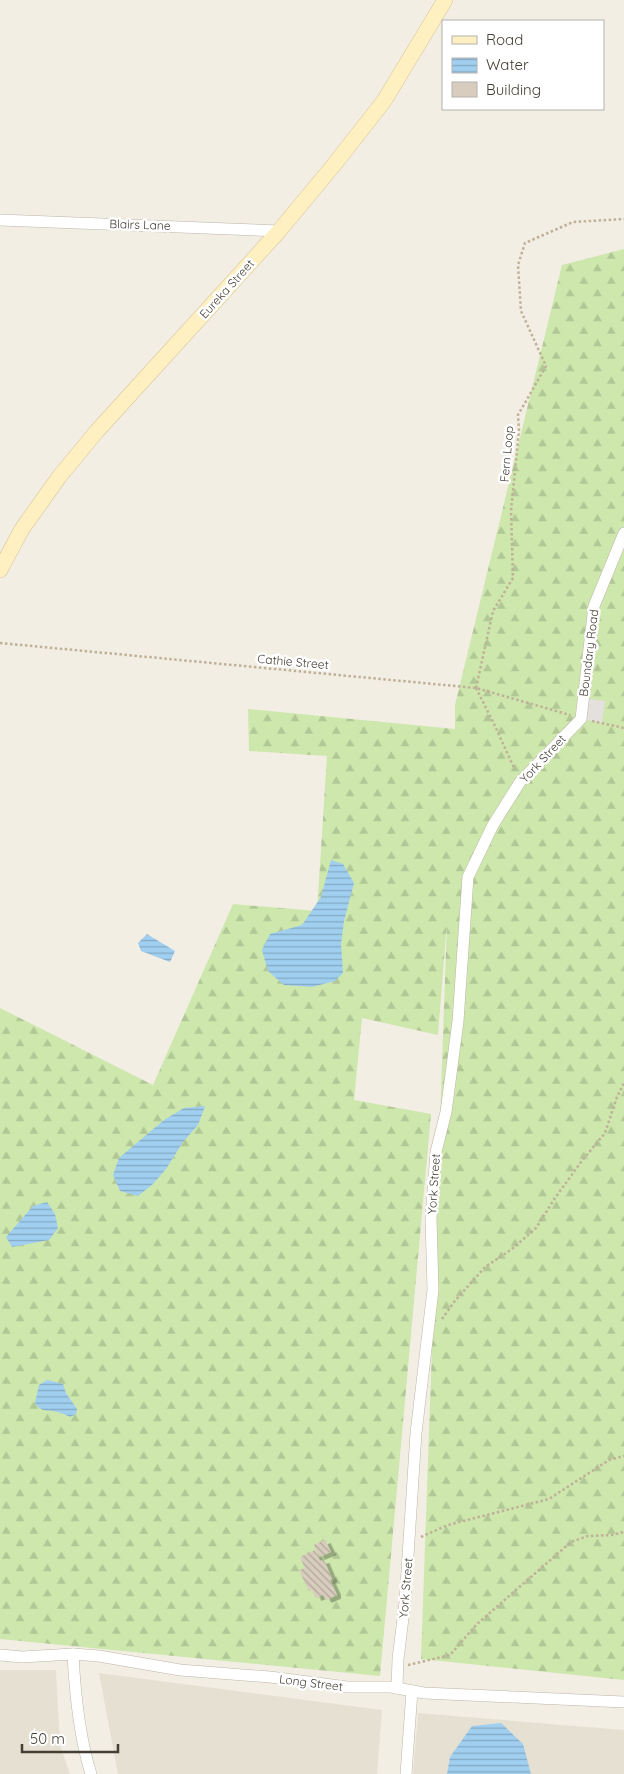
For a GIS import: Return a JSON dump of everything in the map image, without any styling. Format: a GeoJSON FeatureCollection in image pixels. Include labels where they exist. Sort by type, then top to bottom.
{"type":"FeatureCollection","features":[{"type":"Feature","properties":{"kind":"street","name":"Eureka Street"},"geometry":{"type":"LineString","coordinates":[[0,570],[22,529],[97,431],[280,230],[384,101],[445,0]]}},
{"type":"Feature","properties":{"kind":"street","name":"Blairs Lane"},"geometry":{"type":"LineString","coordinates":[[0,220],[280,230]]}},
{"type":"Feature","properties":{"kind":"street","name":"Boundary Road"},"geometry":{"type":"LineString","coordinates":[[581,718],[594,606],[624,533]]}},
{"type":"Feature","properties":{"kind":"street","name":"York Street"},"geometry":{"type":"LineString","coordinates":[[397,1688],[397,1668],[405,1602],[416,1433],[433,1290],[432,1218],[436,1152],[446,1112],[458,1021],[468,877],[493,825],[520,782],[581,718]]}},
{"type":"Feature","properties":{"kind":"street","name":"Long Street"},"geometry":{"type":"LineString","coordinates":[[0,1656],[22,1657],[73,1654],[99,1656],[180,1670],[270,1677],[347,1687],[397,1688],[412,1692],[624,1702]]}},
{"type":"Feature","properties":{"kind":"street"},"geometry":{"type":"LineString","coordinates":[[73,1654],[76,1702],[86,1758],[91,1774]]}},
{"type":"Feature","properties":{"kind":"street"},"geometry":{"type":"LineString","coordinates":[[406,1774],[412,1692]]}},
{"type":"Feature","properties":{"kind":"path","name":"Fern Loop"},"geometry":{"type":"LineString","coordinates":[[476,688],[493,611],[513,578],[511,512],[519,430],[518,415],[546,366],[521,310],[518,265],[525,244],[573,222],[624,218]]}},
{"type":"Feature","properties":{"kind":"path","name":"Cathie Street"},"geometry":{"type":"LineString","coordinates":[[0,643],[476,688],[581,718]]}},
{"type":"Feature","properties":{"kind":"path"},"geometry":{"type":"LineString","coordinates":[[476,688],[520,782]]}},
{"type":"Feature","properties":{"kind":"path"},"geometry":{"type":"LineString","coordinates":[[581,718],[624,728]]}},
{"type":"Feature","properties":{"kind":"path"},"geometry":{"type":"LineString","coordinates":[[428,1339],[454,1302],[485,1267],[512,1249],[536,1228],[581,1162],[605,1133],[617,1097],[624,1083]]}},
{"type":"Feature","properties":{"kind":"path"},"geometry":{"type":"LineString","coordinates":[[409,1543],[448,1525],[549,1499],[609,1460],[624,1456]]}},
{"type":"Feature","properties":{"kind":"path"},"geometry":{"type":"LineString","coordinates":[[397,1668],[450,1655],[477,1624],[571,1542],[588,1536],[624,1532]]}},
{"type":"Feature","properties":{"kind":"shaded area"},"geometry":{"type":"Polygon","coordinates":[[[583,698],[605,701],[602,723],[581,719],[583,698]]]}},
{"type":"Feature","properties":{"kind":"shaded area"},"geometry":{"type":"Polygon","coordinates":[[[0,1670],[56,1670],[60,1745],[70,1774],[0,1774],[0,1670]]]}},
{"type":"Feature","properties":{"kind":"shaded area"},"geometry":{"type":"Polygon","coordinates":[[[99,1673],[382,1710],[377,1774],[118,1774],[99,1673]]]}},
{"type":"Feature","properties":{"kind":"shaded area"},"geometry":{"type":"Polygon","coordinates":[[[418,1713],[624,1730],[624,1774],[413,1774],[418,1713]]]}},
{"type":"Feature","properties":{"kind":"green space"},"geometry":{"type":"Polygon","coordinates":[[[624,249],[624,1680],[421,1659],[447,922],[438,1035],[362,1018],[354,1100],[431,1114],[380,1676],[0,1639],[0,1008],[153,1085],[233,904],[317,911],[327,756],[249,751],[248,709],[455,729],[455,705],[562,265],[624,249]]]}},
{"type":"Feature","properties":{"kind":"water"},"geometry":{"type":"Polygon","coordinates":[[[331,860],[343,864],[354,883],[344,921],[341,944],[343,973],[335,981],[312,987],[284,985],[268,971],[262,950],[270,934],[302,925],[321,897],[331,860]]]}},
{"type":"Feature","properties":{"kind":"water"},"geometry":{"type":"Polygon","coordinates":[[[147,934],[175,951],[170,962],[141,951],[138,943],[147,934]]]}},
{"type":"Feature","properties":{"kind":"water"},"geometry":{"type":"Polygon","coordinates":[[[205,1106],[198,1125],[183,1142],[166,1169],[153,1184],[138,1196],[120,1191],[113,1175],[119,1158],[164,1120],[184,1108],[205,1106]]]}},
{"type":"Feature","properties":{"kind":"water"},"geometry":{"type":"Polygon","coordinates":[[[47,1202],[55,1214],[58,1228],[49,1240],[12,1247],[6,1237],[33,1206],[47,1202]]]}},
{"type":"Feature","properties":{"kind":"water"},"geometry":{"type":"Polygon","coordinates":[[[47,1380],[63,1384],[66,1393],[77,1409],[76,1414],[70,1417],[57,1412],[42,1410],[37,1406],[35,1403],[39,1385],[47,1380]]]}},
{"type":"Feature","properties":{"kind":"water"},"geometry":{"type":"Polygon","coordinates":[[[501,1723],[523,1744],[531,1774],[447,1774],[450,1757],[472,1726],[501,1723]]]}},
{"type":"Feature","properties":{"kind":"building"},"geometry":{"type":"Polygon","coordinates":[[[325,1540],[331,1552],[319,1557],[314,1545],[325,1540]]]}},
{"type":"Feature","properties":{"kind":"building"},"geometry":{"type":"Polygon","coordinates":[[[315,1550],[320,1561],[324,1560],[337,1595],[326,1600],[323,1595],[316,1598],[312,1590],[309,1591],[299,1570],[305,1568],[300,1557],[315,1550]]]}}]}
